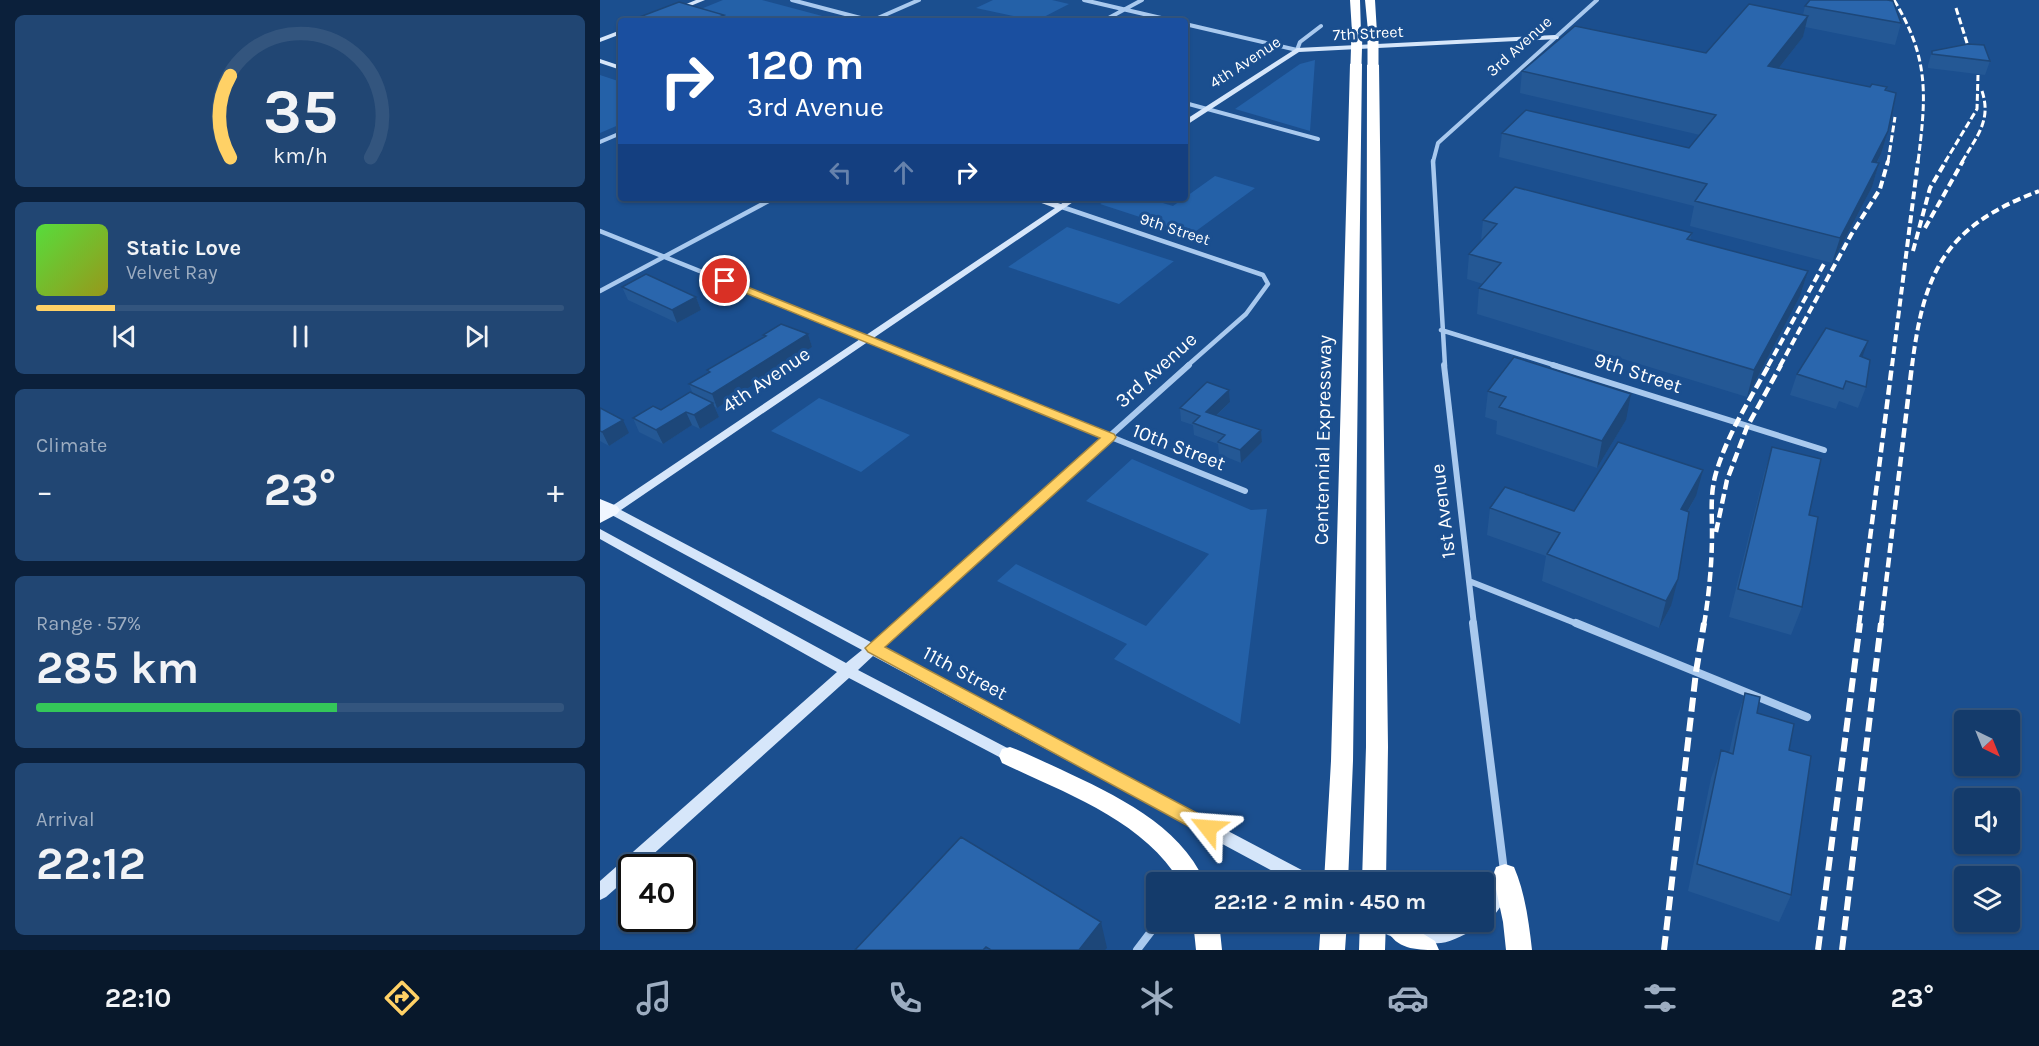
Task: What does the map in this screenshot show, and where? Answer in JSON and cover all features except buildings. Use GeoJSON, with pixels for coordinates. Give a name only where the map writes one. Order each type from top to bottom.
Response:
{"type":"FeatureCollection","features":[{"type":"Feature","properties":{"kind":"highway","name":"Centennial Expressway"},"geometry":{"type":"LineString","coordinates":[[1355,0],[1357,32],[1364,64],[1377,747],[1374,872]]}},
{"type":"Feature","properties":{"kind":"highway","name":"Centennial Expressway"},"geometry":{"type":"LineString","coordinates":[[1337,872],[1364,64],[1373,31],[1370,0]]}},
{"type":"Feature","properties":{"kind":"highway"},"geometry":{"type":"LineString","coordinates":[[1010,756],[1086,794],[1150,831],[1176,854],[1187,872]]}},
{"type":"Feature","properties":{"kind":"highway"},"geometry":{"type":"LineString","coordinates":[[1505,874],[1516,922],[1519,950]]}},
{"type":"Feature","properties":{"kind":"highway"},"geometry":{"type":"LineString","coordinates":[[1207,932],[1209,950]]}},
{"type":"Feature","properties":{"kind":"highway"},"geometry":{"type":"LineString","coordinates":[[1332,950],[1333,932]]}},
{"type":"Feature","properties":{"kind":"highway"},"geometry":{"type":"LineString","coordinates":[[1372,950],[1373,932]]}},
{"type":"Feature","properties":{"kind":"highway"},"geometry":{"type":"LineString","coordinates":[[1399,932],[1426,950]]}},
{"type":"Feature","properties":{"kind":"street"},"geometry":{"type":"LineString","coordinates":[[656,18],[702,0]]}},
{"type":"Feature","properties":{"kind":"street"},"geometry":{"type":"LineString","coordinates":[[792,0],[860,18]]}},
{"type":"Feature","properties":{"kind":"street"},"geometry":{"type":"LineString","coordinates":[[878,18],[918,0]]}},
{"type":"Feature","properties":{"kind":"street"},"geometry":{"type":"LineString","coordinates":[[1084,0],[1161,18]]}},
{"type":"Feature","properties":{"kind":"street"},"geometry":{"type":"LineString","coordinates":[[1109,18],[1142,0]]}},
{"type":"Feature","properties":{"kind":"street","name":"3rd Avenue"},"geometry":{"type":"LineString","coordinates":[[1438,143],[1598,0]]}},
{"type":"Feature","properties":{"kind":"street","name":"7th Street"},"geometry":{"type":"LineString","coordinates":[[1188,25],[1297,50],[1555,37]]}},
{"type":"Feature","properties":{"kind":"street","name":"4th Avenue"},"geometry":{"type":"LineString","coordinates":[[1188,122],[1297,50],[1300,42],[1321,26]]}},
{"type":"Feature","properties":{"kind":"street"},"geometry":{"type":"LineString","coordinates":[[600,40],[618,33]]}},
{"type":"Feature","properties":{"kind":"street"},"geometry":{"type":"LineString","coordinates":[[600,61],[618,67]]}},
{"type":"Feature","properties":{"kind":"street"},"geometry":{"type":"LineString","coordinates":[[1188,105],[1318,139]]}},
{"type":"Feature","properties":{"kind":"street"},"geometry":{"type":"LineString","coordinates":[[600,142],[618,134]]}},
{"type":"Feature","properties":{"kind":"street","name":"1st Avenue"},"geometry":{"type":"LineString","coordinates":[[1438,143],[1433,158],[1433,170],[1441,330],[1505,874]]}},
{"type":"Feature","properties":{"kind":"street"},"geometry":{"type":"LineString","coordinates":[[600,291],[768,201]]}},
{"type":"Feature","properties":{"kind":"street","name":"9th Street"},"geometry":{"type":"LineString","coordinates":[[1042,201],[1255,271],[1263,275],[1268,284]]}},
{"type":"Feature","properties":{"kind":"street","name":"4th Avenue"},"geometry":{"type":"LineString","coordinates":[[604,511],[1071,201]]}},
{"type":"Feature","properties":{"kind":"street","name":"10th Street"},"geometry":{"type":"LineString","coordinates":[[600,231],[1245,491]]}},
{"type":"Feature","properties":{"kind":"street","name":"3rd Avenue"},"geometry":{"type":"LineString","coordinates":[[600,892],[1246,315],[1268,284]]}},
{"type":"Feature","properties":{"kind":"street","name":"9th Street"},"geometry":{"type":"LineString","coordinates":[[1441,330],[1824,450]]}},
{"type":"Feature","properties":{"kind":"street","name":"11th Street"},"geometry":{"type":"LineString","coordinates":[[604,511],[873,648],[1290,872]]}},
{"type":"Feature","properties":{"kind":"street"},"geometry":{"type":"LineString","coordinates":[[600,533],[848,671],[1010,756]]}},
{"type":"Feature","properties":{"kind":"street"},"geometry":{"type":"LineString","coordinates":[[1469,581],[1807,717]]}},
{"type":"Feature","properties":{"kind":"street"},"geometry":{"type":"LineString","coordinates":[[1494,901],[1505,874]]}},
{"type":"Feature","properties":{"kind":"street"},"geometry":{"type":"LineString","coordinates":[[1137,950],[1151,932]]}},
{"type":"Feature","properties":{"kind":"street"},"geometry":{"type":"LineString","coordinates":[[1423,932],[1442,935],[1449,932]]}},
{"type":"Feature","properties":{"kind":"shaded area"},"geometry":{"type":"Polygon","coordinates":[[[723,0],[762,0],[830,18],[678,18],[723,0]]]}},
{"type":"Feature","properties":{"kind":"shaded area"},"geometry":{"type":"Polygon","coordinates":[[[993,0],[1052,0],[1069,4],[1042,18],[1022,18],[976,8],[993,0]]]}},
{"type":"Feature","properties":{"kind":"shaded area"},"geometry":{"type":"Polygon","coordinates":[[[1315,60],[1310,131],[1235,109],[1300,64],[1315,60]]]}},
{"type":"Feature","properties":{"kind":"shaded area"},"geometry":{"type":"Polygon","coordinates":[[[600,75],[618,81],[618,125],[600,133],[600,75]]]}},
{"type":"Feature","properties":{"kind":"shaded area"},"geometry":{"type":"Polygon","coordinates":[[[1215,176],[1255,188],[1192,234],[1100,204],[1106,201],[1154,201],[1173,206],[1180,201],[1188,201],[1188,195],[1215,176]]]}},
{"type":"Feature","properties":{"kind":"shaded area"},"geometry":{"type":"Polygon","coordinates":[[[1067,227],[1174,261],[1119,304],[1008,267],[1067,227]]]}},
{"type":"Feature","properties":{"kind":"shaded area"},"geometry":{"type":"Polygon","coordinates":[[[819,398],[910,435],[861,472],[771,431],[819,398]]]}},
{"type":"Feature","properties":{"kind":"shaded area"},"geometry":{"type":"Polygon","coordinates":[[[1132,459],[1251,510],[1267,509],[1240,724],[1114,659],[1127,644],[997,581],[1016,564],[1146,626],[1209,554],[1086,501],[1132,459]]]}},
{"type":"Feature","properties":{"kind":"railway"},"geometry":{"type":"LineString","coordinates":[[1894,0],[1906,21],[1920,60],[1923,118],[1918,162]]}},
{"type":"Feature","properties":{"kind":"railway"},"geometry":{"type":"LineString","coordinates":[[1956,8],[1972,59]]}},
{"type":"Feature","properties":{"kind":"railway"},"geometry":{"type":"LineString","coordinates":[[1945,162],[1977,109],[1978,75]]}},
{"type":"Feature","properties":{"kind":"railway"},"geometry":{"type":"LineString","coordinates":[[1962,162],[1984,120],[1985,102],[1982,91]]}},
{"type":"Feature","properties":{"kind":"railway"},"geometry":{"type":"LineString","coordinates":[[1888,162],[1895,117]]}},
{"type":"Feature","properties":{"kind":"railway"},"geometry":{"type":"LineString","coordinates":[[1780,366],[1851,235],[1880,189],[1888,161]]}},
{"type":"Feature","properties":{"kind":"railway"},"geometry":{"type":"LineString","coordinates":[[1892,366],[1918,161]]}},
{"type":"Feature","properties":{"kind":"railway"},"geometry":{"type":"LineString","coordinates":[[1913,251],[1930,188],[1946,161]]}},
{"type":"Feature","properties":{"kind":"railway"},"geometry":{"type":"LineString","coordinates":[[1925,228],[1963,161]]}},
{"type":"Feature","properties":{"kind":"railway"},"geometry":{"type":"LineString","coordinates":[[1912,366],[1924,303],[1933,278],[1945,256],[1961,236],[1982,220],[2007,205],[2039,191]]}},
{"type":"Feature","properties":{"kind":"railway"},"geometry":{"type":"LineString","coordinates":[[1768,366],[1824,264]]}},
{"type":"Feature","properties":{"kind":"railway"},"geometry":{"type":"LineString","coordinates":[[1704,625],[1711,568],[1714,480],[1733,431],[1769,365]]}},
{"type":"Feature","properties":{"kind":"railway"},"geometry":{"type":"LineString","coordinates":[[1716,532],[1727,480],[1747,427],[1781,365]]}},
{"type":"Feature","properties":{"kind":"railway"},"geometry":{"type":"LineString","coordinates":[[1859,625],[1892,365]]}},
{"type":"Feature","properties":{"kind":"railway"},"geometry":{"type":"LineString","coordinates":[[1881,625],[1912,365]]}},
{"type":"Feature","properties":{"kind":"railway"},"geometry":{"type":"LineString","coordinates":[[1664,950],[1696,672],[1704,623]]}},
{"type":"Feature","properties":{"kind":"railway"},"geometry":{"type":"LineString","coordinates":[[1818,950],[1860,623]]}},
{"type":"Feature","properties":{"kind":"railway"},"geometry":{"type":"LineString","coordinates":[[1842,950],[1881,623]]}},
{"type":"Feature","properties":{"kind":"route"},"geometry":{"type":"LineString","coordinates":[[725,281],[1109,437],[873,648],[1208,828]]}}]}
